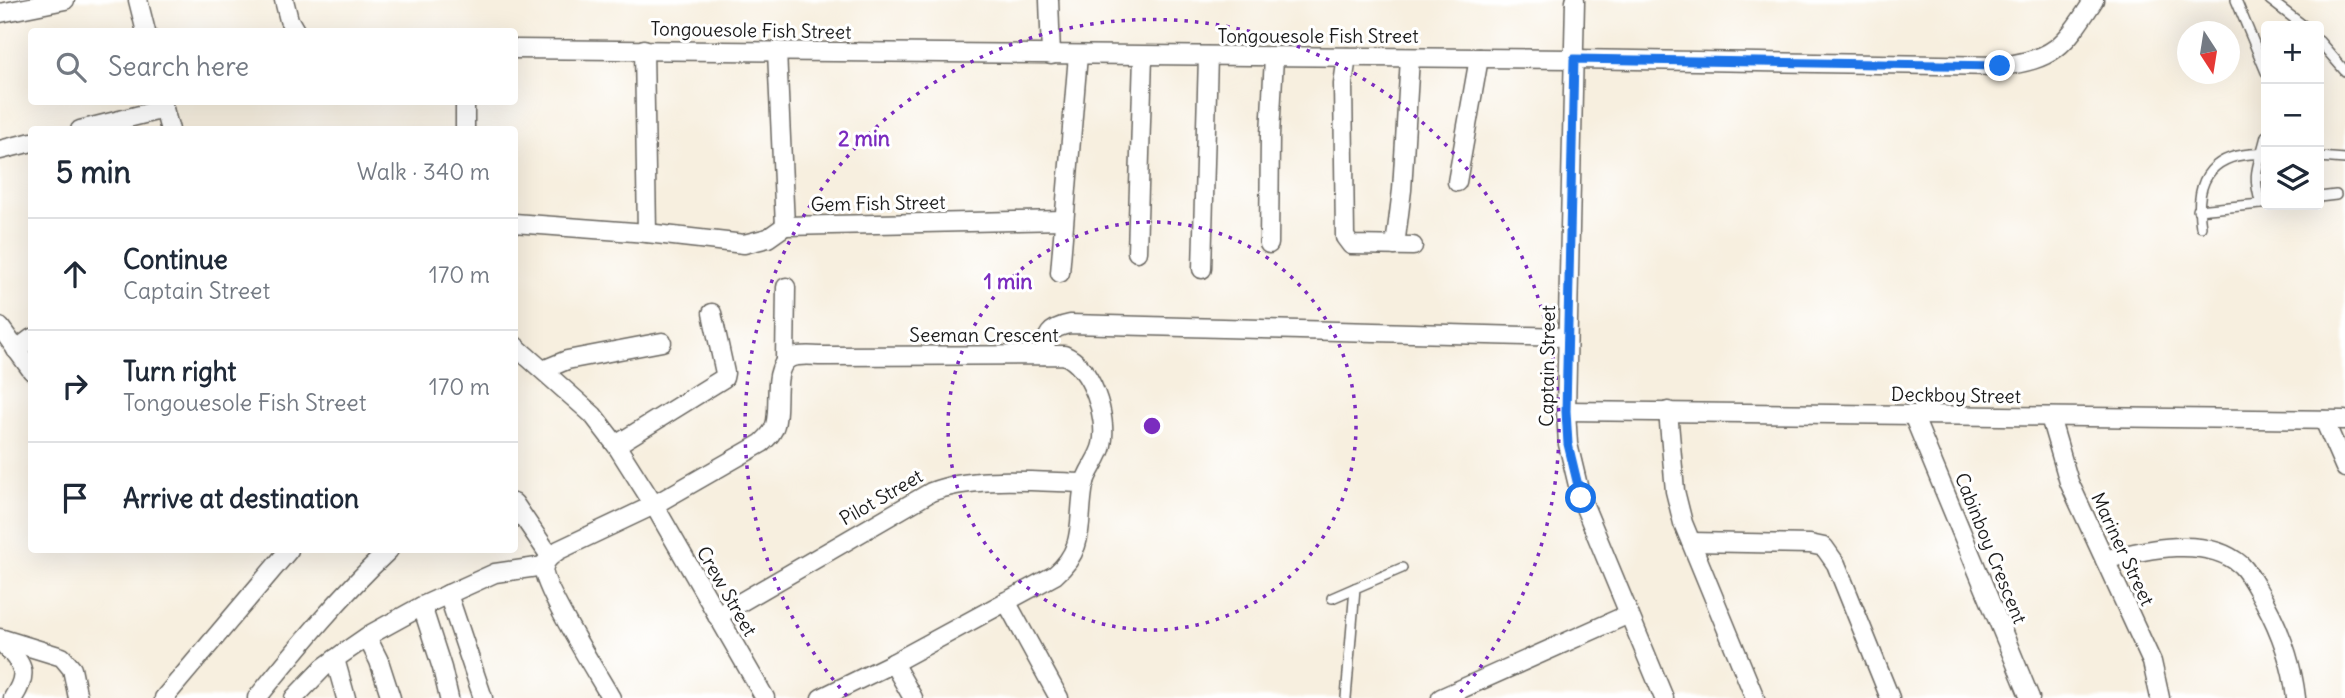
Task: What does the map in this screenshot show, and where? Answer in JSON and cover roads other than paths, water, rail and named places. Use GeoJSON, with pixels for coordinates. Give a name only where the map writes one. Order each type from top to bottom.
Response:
{"type":"FeatureCollection","features":[{"type":"Feature","properties":{"kind":"street"},"geometry":{"type":"LineString","coordinates":[[0,13],[65,0]]}},
{"type":"Feature","properties":{"kind":"street"},"geometry":{"type":"LineString","coordinates":[[138,0],[145,28]]}},
{"type":"Feature","properties":{"kind":"street"},"geometry":{"type":"LineString","coordinates":[[284,0],[294,28]]}},
{"type":"Feature","properties":{"kind":"street"},"geometry":{"type":"LineString","coordinates":[[1049,0],[1051,55]]}},
{"type":"Feature","properties":{"kind":"street","name":"Captain Street"},"geometry":{"type":"LineString","coordinates":[[1575,0],[1567,337],[1568,444],[1581,498],[1664,698]]}},
{"type":"Feature","properties":{"kind":"street","name":"Tongouesole Fish Street"},"geometry":{"type":"LineString","coordinates":[[518,49],[1574,59],[2000,66],[2024,63],[2053,51],[2069,37],[2094,0]]}},
{"type":"Feature","properties":{"kind":"street"},"geometry":{"type":"LineString","coordinates":[[644,50],[647,233]]}},
{"type":"Feature","properties":{"kind":"street","name":"Gem Fish Street"},"geometry":{"type":"LineString","coordinates":[[777,51],[785,226],[1063,220]]}},
{"type":"Feature","properties":{"kind":"street"},"geometry":{"type":"LineString","coordinates":[[1060,273],[1078,55]]}},
{"type":"Feature","properties":{"kind":"street"},"geometry":{"type":"LineString","coordinates":[[1137,252],[1143,56]]}},
{"type":"Feature","properties":{"kind":"street"},"geometry":{"type":"LineString","coordinates":[[1202,269],[1208,56]]}},
{"type":"Feature","properties":{"kind":"street"},"geometry":{"type":"LineString","coordinates":[[1269,244],[1274,57]]}},
{"type":"Feature","properties":{"kind":"street"},"geometry":{"type":"LineString","coordinates":[[1346,57],[1343,112],[1345,237],[1351,245],[1404,246],[1402,190],[1410,58]]}},
{"type":"Feature","properties":{"kind":"street"},"geometry":{"type":"LineString","coordinates":[[1457,182],[1479,58]]}},
{"type":"Feature","properties":{"kind":"street"},"geometry":{"type":"LineString","coordinates":[[93,126],[163,105],[169,126]]}},
{"type":"Feature","properties":{"kind":"street"},"geometry":{"type":"LineString","coordinates":[[465,105],[465,126]]}},
{"type":"Feature","properties":{"kind":"street"},"geometry":{"type":"LineString","coordinates":[[0,150],[28,143]]}},
{"type":"Feature","properties":{"kind":"street"},"geometry":{"type":"LineString","coordinates":[[518,223],[647,233],[744,244],[753,244],[768,238],[785,226]]}},
{"type":"Feature","properties":{"kind":"street"},"geometry":{"type":"LineString","coordinates":[[294,698],[335,659],[367,637],[422,606],[495,573],[547,561],[559,550],[654,505],[756,447],[770,435],[776,418],[786,287]]}},
{"type":"Feature","properties":{"kind":"street"},"geometry":{"type":"LineString","coordinates":[[615,445],[724,378],[712,313]]}},
{"type":"Feature","properties":{"kind":"street"},"geometry":{"type":"LineString","coordinates":[[1044,355],[1049,334],[1057,327],[1070,324],[1567,337]]}},
{"type":"Feature","properties":{"kind":"street"},"geometry":{"type":"LineString","coordinates":[[0,327],[28,366]]}},
{"type":"Feature","properties":{"kind":"street"},"geometry":{"type":"LineString","coordinates":[[16,350],[28,341]]}},
{"type":"Feature","properties":{"kind":"street"},"geometry":{"type":"LineString","coordinates":[[543,370],[567,360],[662,342]]}},
{"type":"Feature","properties":{"kind":"street","name":"Crew Street"},"geometry":{"type":"LineString","coordinates":[[518,348],[593,415],[615,445],[654,505],[765,698]]}},
{"type":"Feature","properties":{"kind":"street","name":"Seeman Crescent"},"geometry":{"type":"LineString","coordinates":[[782,366],[796,356],[1064,355],[1071,358],[1094,387],[1101,414],[1102,445],[1085,482],[1079,539],[1067,565],[1055,575],[893,663],[821,698]]}},
{"type":"Feature","properties":{"kind":"street","name":"Deckboy Street"},"geometry":{"type":"LineString","coordinates":[[1566,411],[2345,420]]}},
{"type":"Feature","properties":{"kind":"street"},"geometry":{"type":"LineString","coordinates":[[1668,411],[1675,492],[1691,541],[1755,698]]}},
{"type":"Feature","properties":{"kind":"street","name":"Cabinboy Crescent"},"geometry":{"type":"LineString","coordinates":[[1913,415],[2030,698]]}},
{"type":"Feature","properties":{"kind":"street","name":"Mariner Street"},"geometry":{"type":"LineString","coordinates":[[2050,417],[2068,482],[2152,662],[2160,698]]}},
{"type":"Feature","properties":{"kind":"street"},"geometry":{"type":"LineString","coordinates":[[2324,420],[2345,468]]}},
{"type":"Feature","properties":{"kind":"street","name":"Pilot Street"},"geometry":{"type":"LineString","coordinates":[[717,616],[945,486],[968,482],[1085,482]]}},
{"type":"Feature","properties":{"kind":"street"},"geometry":{"type":"LineString","coordinates":[[518,510],[547,561],[546,580],[556,601],[611,698]]}},
{"type":"Feature","properties":{"kind":"street"},"geometry":{"type":"LineString","coordinates":[[1691,541],[1810,544],[1824,547],[1840,571],[1890,698]]}},
{"type":"Feature","properties":{"kind":"street"},"geometry":{"type":"LineString","coordinates":[[2105,560],[2138,552],[2188,548],[2209,550],[2233,559],[2249,575],[2279,630],[2292,670],[2296,698]]}},
{"type":"Feature","properties":{"kind":"street"},"geometry":{"type":"LineString","coordinates":[[164,698],[286,553]]}},
{"type":"Feature","properties":{"kind":"street"},"geometry":{"type":"LineString","coordinates":[[257,698],[314,627],[385,553]]}},
{"type":"Feature","properties":{"kind":"street"},"geometry":{"type":"LineString","coordinates":[[448,594],[483,698]]}},
{"type":"Feature","properties":{"kind":"street"},"geometry":{"type":"LineString","coordinates":[[1006,601],[1059,698]]}},
{"type":"Feature","properties":{"kind":"street"},"geometry":{"type":"LineString","coordinates":[[422,606],[449,698]]}},
{"type":"Feature","properties":{"kind":"street"},"geometry":{"type":"LineString","coordinates":[[1441,698],[1629,614]]}},
{"type":"Feature","properties":{"kind":"street"},"geometry":{"type":"LineString","coordinates":[[367,637],[379,661],[391,698]]}},
{"type":"Feature","properties":{"kind":"street"},"geometry":{"type":"LineString","coordinates":[[0,639],[23,666],[21,686],[13,698]]}},
{"type":"Feature","properties":{"kind":"street"},"geometry":{"type":"LineString","coordinates":[[0,639],[62,657],[72,669],[78,698]]}},
{"type":"Feature","properties":{"kind":"street"},"geometry":{"type":"LineString","coordinates":[[335,659],[346,698]]}},
{"type":"Feature","properties":{"kind":"street"},"geometry":{"type":"LineString","coordinates":[[893,663],[913,698]]}},
{"type":"Feature","properties":{"kind":"lane"},"geometry":{"type":"LineString","coordinates":[[2236,0],[2261,60]]}},
{"type":"Feature","properties":{"kind":"lane"},"geometry":{"type":"LineString","coordinates":[[2270,0],[2297,21]]}},
{"type":"Feature","properties":{"kind":"lane"},"geometry":{"type":"LineString","coordinates":[[2324,47],[2345,71]]}},
{"type":"Feature","properties":{"kind":"lane"},"geometry":{"type":"LineString","coordinates":[[2201,227],[2198,210],[2200,187],[2208,173],[2226,159],[2251,153],[2261,154]]}},
{"type":"Feature","properties":{"kind":"lane"},"geometry":{"type":"LineString","coordinates":[[2324,158],[2345,159]]}},
{"type":"Feature","properties":{"kind":"lane"},"geometry":{"type":"LineString","coordinates":[[2261,159],[2255,170],[2255,182],[2261,198]]}},
{"type":"Feature","properties":{"kind":"lane"},"geometry":{"type":"LineString","coordinates":[[2324,196],[2336,195]]}},
{"type":"Feature","properties":{"kind":"lane"},"geometry":{"type":"LineString","coordinates":[[2198,210],[2261,203]]}},
{"type":"Feature","properties":{"kind":"lane"},"geometry":{"type":"LineString","coordinates":[[1332,598],[1402,568]]}},
{"type":"Feature","properties":{"kind":"lane"},"geometry":{"type":"LineString","coordinates":[[1346,698],[1355,588]]}}]}
